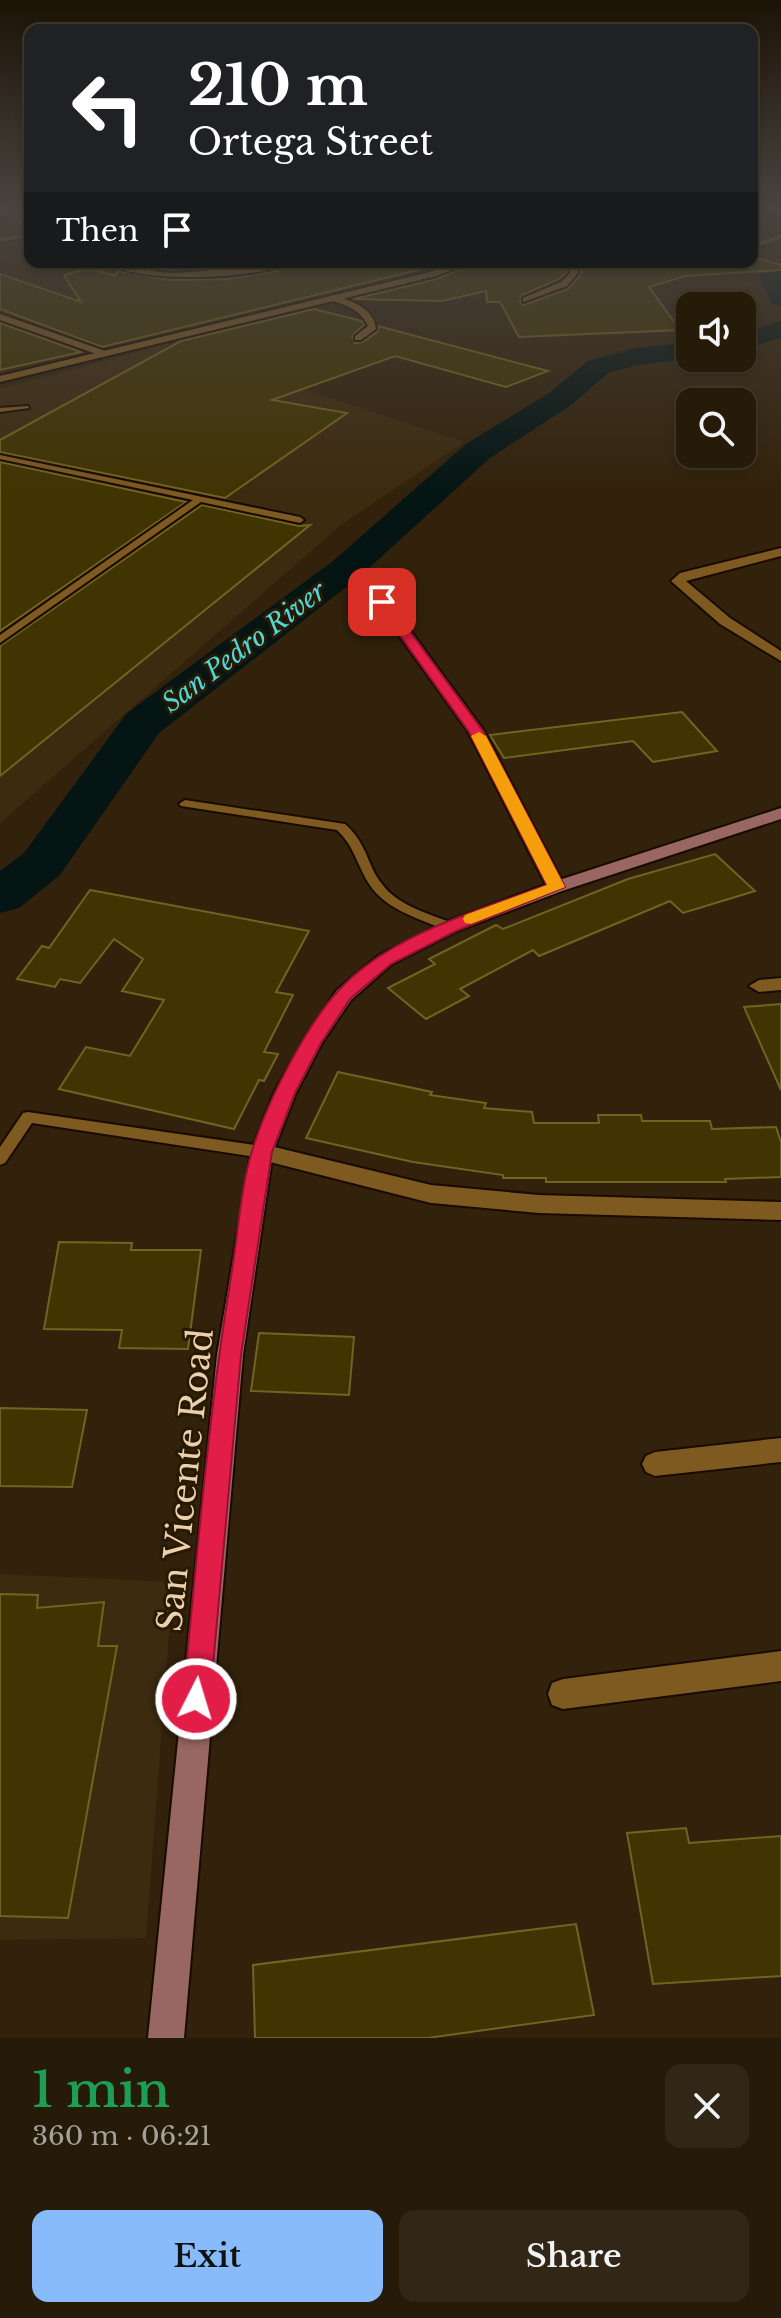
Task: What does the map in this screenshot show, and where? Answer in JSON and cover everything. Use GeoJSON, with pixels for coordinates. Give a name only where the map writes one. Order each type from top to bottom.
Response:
{"type":"FeatureCollection","features":[{"type":"Feature","properties":{"kind":"main road","name":"San Vicente Road"},"geometry":{"type":"LineString","coordinates":[[166,2038],[230,1355],[262,1152],[285,1093],[313,1041],[344,995],[385,960],[450,927],[556,887],[781,813]]}},
{"type":"Feature","properties":{"kind":"street"},"geometry":{"type":"LineString","coordinates":[[0,379],[312,303]]}},
{"type":"Feature","properties":{"kind":"street"},"geometry":{"type":"LineString","coordinates":[[346,303],[370,317],[373,327],[358,338]]}},
{"type":"Feature","properties":{"kind":"street"},"geometry":{"type":"LineString","coordinates":[[0,317],[105,354]]}},
{"type":"Feature","properties":{"kind":"street"},"geometry":{"type":"LineString","coordinates":[[0,330],[21,325]]}},
{"type":"Feature","properties":{"kind":"street"},"geometry":{"type":"LineString","coordinates":[[781,552],[685,576],[678,581],[725,621],[781,657]]}},
{"type":"Feature","properties":{"kind":"street"},"geometry":{"type":"LineString","coordinates":[[382,602],[476,731],[556,887]]}},
{"type":"Feature","properties":{"kind":"street"},"geometry":{"type":"LineString","coordinates":[[759,986],[781,984]]}},
{"type":"Feature","properties":{"kind":"street"},"geometry":{"type":"LineString","coordinates":[[262,1152],[431,1194],[539,1204],[781,1211]]}},
{"type":"Feature","properties":{"kind":"street"},"geometry":{"type":"LineString","coordinates":[[655,1464],[781,1450]]}},
{"type":"Feature","properties":{"kind":"street"},"geometry":{"type":"LineString","coordinates":[[563,1694],[781,1666]]}},
{"type":"Feature","properties":{"kind":"lane"},"geometry":{"type":"LineString","coordinates":[[0,410],[25,408]]}},
{"type":"Feature","properties":{"kind":"lane"},"geometry":{"type":"LineString","coordinates":[[0,457],[300,520]]}},
{"type":"Feature","properties":{"kind":"lane"},"geometry":{"type":"LineString","coordinates":[[0,640],[200,499]]}},
{"type":"Feature","properties":{"kind":"lane"},"geometry":{"type":"LineString","coordinates":[[185,804],[341,827],[357,840],[378,888],[406,907],[450,927]]}},
{"type":"Feature","properties":{"kind":"lane"},"geometry":{"type":"LineString","coordinates":[[0,1159],[28,1117],[262,1152]]}},
{"type":"Feature","properties":{"kind":"shaded area"},"geometry":{"type":"Polygon","coordinates":[[[167,344],[464,442],[341,525],[0,823],[0,389],[167,344]]]}},
{"type":"Feature","properties":{"kind":"shaded area"},"geometry":{"type":"Polygon","coordinates":[[[0,1574],[173,1582],[146,1938],[0,1940],[0,1574]]]}},
{"type":"Feature","properties":{"kind":"building"},"geometry":{"type":"Polygon","coordinates":[[[0,303],[282,303],[102,347],[0,309],[0,303]]]}},
{"type":"Feature","properties":{"kind":"building"},"geometry":{"type":"Polygon","coordinates":[[[501,303],[661,303],[676,324],[676,330],[519,337],[501,303]]]}},
{"type":"Feature","properties":{"kind":"building"},"geometry":{"type":"Polygon","coordinates":[[[314,309],[362,321],[364,325],[352,336],[355,343],[363,342],[378,331],[378,326],[548,371],[506,387],[395,356],[272,400],[347,413],[225,498],[0,452],[0,440],[181,341],[314,309]]]}},
{"type":"Feature","properties":{"kind":"building"},"geometry":{"type":"Polygon","coordinates":[[[0,323],[81,352],[0,370],[0,323]]]}},
{"type":"Feature","properties":{"kind":"building"},"geometry":{"type":"Polygon","coordinates":[[[0,462],[186,502],[0,631],[0,462]]]}},
{"type":"Feature","properties":{"kind":"building"},"geometry":{"type":"Polygon","coordinates":[[[202,505],[299,526],[310,525],[0,776],[0,646],[202,505]]]}},
{"type":"Feature","properties":{"kind":"building"},"geometry":{"type":"Polygon","coordinates":[[[682,712],[717,751],[653,762],[633,741],[504,758],[490,735],[682,712]]]}},
{"type":"Feature","properties":{"kind":"building"},"geometry":{"type":"Polygon","coordinates":[[[715,854],[755,891],[683,913],[670,901],[539,956],[533,950],[460,989],[469,996],[426,1019],[388,988],[435,964],[429,959],[496,925],[503,929],[628,879],[715,854]]]}},
{"type":"Feature","properties":{"kind":"building"},"geometry":{"type":"Polygon","coordinates":[[[90,890],[309,931],[276,992],[293,995],[264,1052],[278,1054],[264,1081],[259,1080],[234,1129],[59,1089],[86,1047],[130,1056],[164,1000],[122,991],[143,959],[114,939],[80,983],[60,979],[55,987],[17,979],[42,946],[49,948],[90,890]]]}},
{"type":"Feature","properties":{"kind":"building"},"geometry":{"type":"Polygon","coordinates":[[[781,1004],[781,1090],[744,1007],[781,1004]]]}},
{"type":"Feature","properties":{"kind":"building"},"geometry":{"type":"Polygon","coordinates":[[[338,1072],[432,1092],[430,1095],[486,1103],[484,1108],[532,1112],[534,1123],[599,1123],[598,1115],[641,1115],[642,1121],[710,1121],[712,1129],[776,1127],[781,1142],[781,1177],[725,1179],[726,1182],[546,1182],[546,1178],[503,1178],[503,1175],[413,1162],[306,1138],[338,1072]]]}},
{"type":"Feature","properties":{"kind":"building"},"geometry":{"type":"Polygon","coordinates":[[[59,1242],[132,1243],[131,1250],[201,1250],[188,1349],[119,1348],[122,1330],[44,1329],[59,1242]]]}},
{"type":"Feature","properties":{"kind":"building"},"geometry":{"type":"Polygon","coordinates":[[[259,1333],[354,1337],[349,1395],[251,1391],[259,1333]]]}},
{"type":"Feature","properties":{"kind":"building"},"geometry":{"type":"Polygon","coordinates":[[[0,1408],[87,1410],[72,1487],[0,1486],[0,1408]]]}},
{"type":"Feature","properties":{"kind":"building"},"geometry":{"type":"Polygon","coordinates":[[[0,1594],[38,1595],[37,1608],[104,1602],[98,1646],[117,1646],[68,1918],[0,1916],[0,1594]]]}},
{"type":"Feature","properties":{"kind":"building"},"geometry":{"type":"Polygon","coordinates":[[[686,1828],[689,1843],[781,1836],[781,1976],[653,1984],[627,1833],[686,1828]]]}},
{"type":"Feature","properties":{"kind":"building"},"geometry":{"type":"Polygon","coordinates":[[[576,1924],[594,2015],[427,2038],[255,2038],[253,1965],[576,1924]]]}},
{"type":"Feature","properties":{"kind":"waterway","name":"San Pedro River"},"geometry":{"type":"LineString","coordinates":[[756,337],[781,329]]}},
{"type":"Feature","properties":{"kind":"waterway","name":"San Pedro River"},"geometry":{"type":"LineString","coordinates":[[0,897],[42,864],[143,723],[346,569],[478,451],[560,399],[598,367],[635,357],[676,353]]}},
{"type":"Feature","properties":{"kind":"slow traffic"},"geometry":{"type":"LineString","coordinates":[[471,919],[556,887],[479,736]]}},
{"type":"Feature","properties":{"kind":"route"},"geometry":{"type":"LineString","coordinates":[[196,1699],[230,1355],[262,1152],[285,1093],[313,1041],[344,995],[385,960],[450,927],[556,887],[476,731],[382,602]]}}]}
